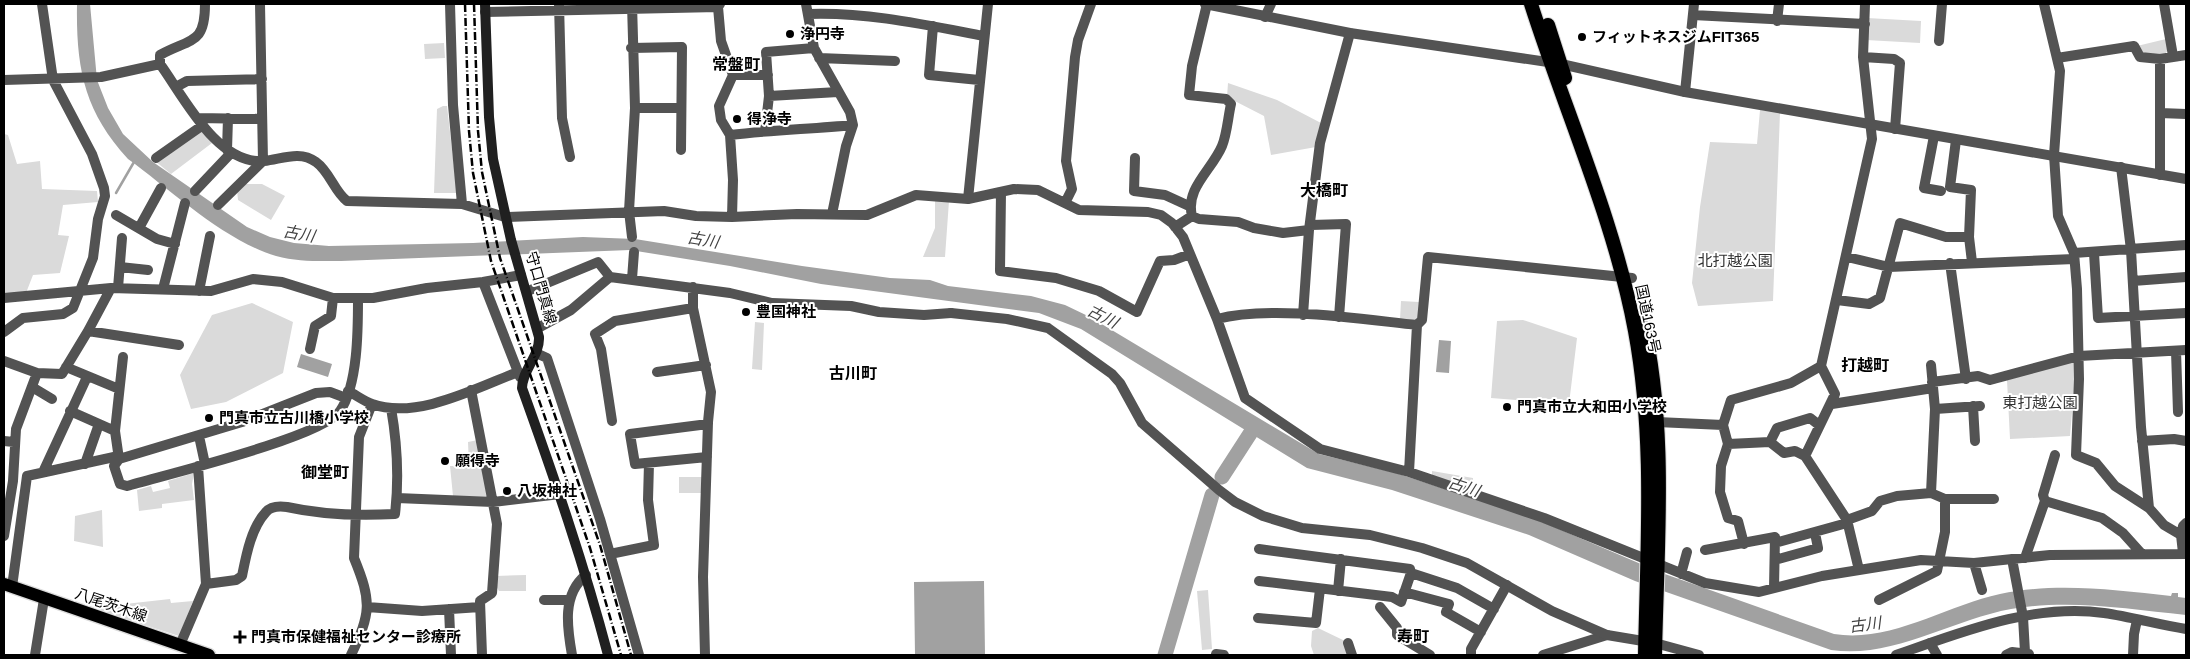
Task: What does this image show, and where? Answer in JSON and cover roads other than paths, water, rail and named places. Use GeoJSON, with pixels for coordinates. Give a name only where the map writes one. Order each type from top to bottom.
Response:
{"type":"FeatureCollection","features":[{"type":"Feature","properties":{"kind":"highway","name":"国道163号"},"geometry":{"type":"LineString","coordinates":[[1531,4],[1555,64],[1628,278],[1652,372],[1657,422],[1659,473],[1650,643]]}},
{"type":"Feature","properties":{"kind":"highway","name":"国道163号"},"geometry":{"type":"LineString","coordinates":[[1541,4],[1555,64]]}},
{"type":"Feature","properties":{"kind":"highway","name":"国道163号"},"geometry":{"type":"LineString","coordinates":[[1628,278],[1648,430],[1653,565]]}},
{"type":"Feature","properties":{"kind":"main road","name":"守口門真線"},"geometry":{"type":"LineString","coordinates":[[485,8],[489,117],[493,159],[511,240],[538,328],[539,343],[536,353],[520,376]]}},
{"type":"Feature","properties":{"kind":"main road"},"geometry":{"type":"LineString","coordinates":[[520,376],[522,388],[560,494],[586,575],[608,655]]}},
{"type":"Feature","properties":{"kind":"main road","name":"八尾茨木線"},"geometry":{"type":"LineString","coordinates":[[8,585],[182,649],[209,655]]}},
{"type":"Feature","properties":{"kind":"street"},"geometry":{"type":"LineString","coordinates":[[4,332],[23,318],[62,314],[73,308],[93,258],[98,218],[105,196],[104,188],[81,130],[53,80],[42,4]]}},
{"type":"Feature","properties":{"kind":"street"},"geometry":{"type":"LineString","coordinates":[[205,4],[205,21],[201,34],[160,55],[160,64],[201,122],[229,152],[240,158],[263,161],[299,155],[316,162],[347,201],[462,204],[506,217],[629,211],[664,211],[696,216],[732,217],[832,214],[867,215],[916,195],[968,199],[1014,189],[1038,190],[1079,210],[1148,212],[1161,215],[1175,226],[1183,237],[1217,319],[1245,398],[1320,449],[1409,472],[1544,518],[1653,565],[1705,583],[1759,592],[1822,576],[1921,560],[1974,563],[2025,558],[2185,553],[2181,535],[2182,526],[2186,524]]}},
{"type":"Feature","properties":{"kind":"street"},"geometry":{"type":"LineString","coordinates":[[218,205],[263,161],[260,4]]}},
{"type":"Feature","properties":{"kind":"street"},"geometry":{"type":"LineString","coordinates":[[450,4],[454,124],[462,204]]}},
{"type":"Feature","properties":{"kind":"street"},"geometry":{"type":"LineString","coordinates":[[968,199],[988,4]]}},
{"type":"Feature","properties":{"kind":"street"},"geometry":{"type":"LineString","coordinates":[[1064,203],[1072,189],[1066,161],[1075,57],[1078,40],[1090,4]]}},
{"type":"Feature","properties":{"kind":"street"},"geometry":{"type":"LineString","coordinates":[[1175,226],[1191,211],[1199,180],[1222,146],[1231,104],[1226,98],[1190,95],[1192,66],[1206,4],[1265,17],[1555,64],[1685,92],[2186,179]]}},
{"type":"Feature","properties":{"kind":"street"},"geometry":{"type":"LineString","coordinates":[[1265,17],[1271,4]]}},
{"type":"Feature","properties":{"kind":"street"},"geometry":{"type":"LineString","coordinates":[[1685,92],[1694,4]]}},
{"type":"Feature","properties":{"kind":"street"},"geometry":{"type":"LineString","coordinates":[[1777,21],[1778,4]]}},
{"type":"Feature","properties":{"kind":"street"},"geometry":{"type":"LineString","coordinates":[[1805,456],[1819,425],[1832,404],[1835,394],[1821,366],[1872,139],[1863,57],[1865,4]]}},
{"type":"Feature","properties":{"kind":"street"},"geometry":{"type":"LineString","coordinates":[[1939,41],[1942,4]]}},
{"type":"Feature","properties":{"kind":"street"},"geometry":{"type":"LineString","coordinates":[[2044,4],[2060,71],[2054,155],[2058,216],[2074,256],[2079,356],[2076,455],[2096,463],[2115,486],[2149,508],[2164,525],[2181,535]]}},
{"type":"Feature","properties":{"kind":"street"},"geometry":{"type":"LineString","coordinates":[[2164,4],[2173,56]]}},
{"type":"Feature","properties":{"kind":"street"},"geometry":{"type":"LineString","coordinates":[[485,8],[719,5],[721,41],[733,75],[719,106],[721,120],[730,135],[734,180],[732,217]]}},
{"type":"Feature","properties":{"kind":"street"},"geometry":{"type":"LineString","coordinates":[[632,6],[634,108],[629,211],[632,237]]}},
{"type":"Feature","properties":{"kind":"street"},"geometry":{"type":"LineString","coordinates":[[559,7],[562,118],[570,157]]}},
{"type":"Feature","properties":{"kind":"street"},"geometry":{"type":"LineString","coordinates":[[832,214],[846,146],[854,125],[850,112],[816,53],[809,31],[807,9],[933,26],[984,36]]}},
{"type":"Feature","properties":{"kind":"street"},"geometry":{"type":"LineString","coordinates":[[1693,15],[1777,21],[1865,24]]}},
{"type":"Feature","properties":{"kind":"street"},"geometry":{"type":"LineString","coordinates":[[933,26],[929,75],[979,80]]}},
{"type":"Feature","properties":{"kind":"street"},"geometry":{"type":"LineString","coordinates":[[1303,315],[1310,228],[1320,142],[1350,32]]}},
{"type":"Feature","properties":{"kind":"street"},"geometry":{"type":"LineString","coordinates":[[2057,58],[2134,46],[2140,57],[2160,59],[2186,55]]}},
{"type":"Feature","properties":{"kind":"street"},"geometry":{"type":"LineString","coordinates":[[632,48],[682,47],[681,150]]}},
{"type":"Feature","properties":{"kind":"street"},"geometry":{"type":"LineString","coordinates":[[765,131],[769,96],[766,52],[816,53],[894,61]]}},
{"type":"Feature","properties":{"kind":"street"},"geometry":{"type":"LineString","coordinates":[[1863,57],[1894,58],[1900,63],[1895,129]]}},
{"type":"Feature","properties":{"kind":"street"},"geometry":{"type":"LineString","coordinates":[[2160,59],[2160,174]]}},
{"type":"Feature","properties":{"kind":"street"},"geometry":{"type":"LineString","coordinates":[[4,80],[53,80],[101,77],[160,64]]}},
{"type":"Feature","properties":{"kind":"street"},"geometry":{"type":"LineString","coordinates":[[733,75],[768,75]]}},
{"type":"Feature","properties":{"kind":"street"},"geometry":{"type":"LineString","coordinates":[[176,87],[187,81],[262,79]]}},
{"type":"Feature","properties":{"kind":"street"},"geometry":{"type":"LineString","coordinates":[[769,96],[838,92]]}},
{"type":"Feature","properties":{"kind":"street"},"geometry":{"type":"LineString","coordinates":[[634,108],[681,108]]}},
{"type":"Feature","properties":{"kind":"street"},"geometry":{"type":"LineString","coordinates":[[2160,113],[2186,114]]}},
{"type":"Feature","properties":{"kind":"street"},"geometry":{"type":"LineString","coordinates":[[156,158],[201,122],[228,118],[262,119]]}},
{"type":"Feature","properties":{"kind":"street"},"geometry":{"type":"LineString","coordinates":[[195,191],[229,152],[228,118]]}},
{"type":"Feature","properties":{"kind":"street"},"geometry":{"type":"LineString","coordinates":[[730,135],[854,125]]}},
{"type":"Feature","properties":{"kind":"street"},"geometry":{"type":"LineString","coordinates":[[1934,136],[1924,188],[1941,191]]}},
{"type":"Feature","properties":{"kind":"street"},"geometry":{"type":"LineString","coordinates":[[1956,140],[1950,187],[1971,190],[1969,237],[1972,262]]}},
{"type":"Feature","properties":{"kind":"street"},"geometry":{"type":"LineString","coordinates":[[1135,158],[1134,191],[1165,195],[1191,211],[1199,219],[1238,222],[1254,228],[1283,232],[1346,224],[1339,317]]}},
{"type":"Feature","properties":{"kind":"street"},"geometry":{"type":"LineString","coordinates":[[2121,167],[2136,317],[2142,441],[2149,508]]}},
{"type":"Feature","properties":{"kind":"street"},"geometry":{"type":"LineString","coordinates":[[139,228],[161,188]]}},
{"type":"Feature","properties":{"kind":"street"},"geometry":{"type":"LineString","coordinates":[[1001,192],[1000,271],[1056,278],[1099,291],[1137,312],[1160,261],[1174,260],[1190,254]]}},
{"type":"Feature","properties":{"kind":"street"},"geometry":{"type":"LineString","coordinates":[[162,289],[186,203]]}},
{"type":"Feature","properties":{"kind":"street"},"geometry":{"type":"LineString","coordinates":[[116,215],[157,239],[175,244]]}},
{"type":"Feature","properties":{"kind":"street"},"geometry":{"type":"LineString","coordinates":[[1837,300],[1869,304],[1880,298],[1900,223],[1946,237],[1969,237]]}},
{"type":"Feature","properties":{"kind":"street"},"geometry":{"type":"LineString","coordinates":[[199,290],[210,236]]}},
{"type":"Feature","properties":{"kind":"street"},"geometry":{"type":"LineString","coordinates":[[5,365],[37,373],[62,374],[115,288],[120,268],[122,238]]}},
{"type":"Feature","properties":{"kind":"street"},"geometry":{"type":"LineString","coordinates":[[1846,257],[1889,267],[1972,262],[1998,263],[2186,245]]}},
{"type":"Feature","properties":{"kind":"street"},"geometry":{"type":"LineString","coordinates":[[632,279],[634,252]]}},
{"type":"Feature","properties":{"kind":"street"},"geometry":{"type":"LineString","coordinates":[[2094,253],[2098,318],[2136,317],[2186,312]]}},
{"type":"Feature","properties":{"kind":"street"},"geometry":{"type":"LineString","coordinates":[[1409,472],[1417,325],[1422,320],[1428,257],[1628,278]]}},
{"type":"Feature","properties":{"kind":"street"},"geometry":{"type":"LineString","coordinates":[[528,291],[598,262],[610,277]]}},
{"type":"Feature","properties":{"kind":"street"},"geometry":{"type":"LineString","coordinates":[[1950,263],[1966,379]]}},
{"type":"Feature","properties":{"kind":"street"},"geometry":{"type":"LineString","coordinates":[[120,268],[148,270]]}},
{"type":"Feature","properties":{"kind":"street"},"geometry":{"type":"LineString","coordinates":[[4,298],[82,289],[115,288],[211,291],[254,279],[271,280],[333,298],[358,299],[522,275]]}},
{"type":"Feature","properties":{"kind":"street"},"geometry":{"type":"LineString","coordinates":[[538,328],[571,310],[610,277],[693,287],[782,304],[851,306],[879,312],[924,315],[951,313],[1007,319],[1048,328],[1112,374],[1120,384],[1142,423],[1219,490],[1247,508],[1300,528],[1370,535],[1422,548],[1467,563],[1552,611],[1607,635],[1698,655]]}},
{"type":"Feature","properties":{"kind":"street"},"geometry":{"type":"LineString","coordinates":[[2133,281],[2186,277]]}},
{"type":"Feature","properties":{"kind":"street"},"geometry":{"type":"LineString","coordinates":[[8,585],[27,476],[114,457],[119,459],[242,422],[316,393],[347,394],[372,404],[391,408],[422,406],[520,376],[483,282]]}},
{"type":"Feature","properties":{"kind":"street"},"geometry":{"type":"LineString","coordinates":[[693,287],[693,308],[711,392],[708,424],[703,577],[706,655]]}},
{"type":"Feature","properties":{"kind":"street"},"geometry":{"type":"LineString","coordinates":[[310,349],[316,326],[331,316],[333,298]]}},
{"type":"Feature","properties":{"kind":"street"},"geometry":{"type":"LineString","coordinates":[[123,357],[115,431],[119,459],[114,466],[120,484],[127,486],[279,442],[331,421],[341,410],[347,394],[358,344],[358,299]]}},
{"type":"Feature","properties":{"kind":"street"},"geometry":{"type":"LineString","coordinates":[[612,421],[601,349],[595,334],[615,321],[693,308]]}},
{"type":"Feature","properties":{"kind":"street"},"geometry":{"type":"LineString","coordinates":[[1217,319],[1241,313],[1339,317],[1417,325]]}},
{"type":"Feature","properties":{"kind":"street"},"geometry":{"type":"LineString","coordinates":[[88,331],[179,345]]}},
{"type":"Feature","properties":{"kind":"street"},"geometry":{"type":"LineString","coordinates":[[1832,404],[1978,376],[1990,380],[2079,356],[2181,351],[2182,392],[2178,412]]}},
{"type":"Feature","properties":{"kind":"street"},"geometry":{"type":"LineString","coordinates":[[536,353],[547,358],[610,554],[640,655]]}},
{"type":"Feature","properties":{"kind":"street"},"geometry":{"type":"LineString","coordinates":[[657,372],[706,365]]}},
{"type":"Feature","properties":{"kind":"street"},"geometry":{"type":"LineString","coordinates":[[1931,365],[1935,409],[1931,492]]}},
{"type":"Feature","properties":{"kind":"street"},"geometry":{"type":"LineString","coordinates":[[1744,544],[1738,522],[1728,518],[1720,492],[1722,466],[1728,444],[1723,425],[1731,400],[1791,383],[1821,366]]}},
{"type":"Feature","properties":{"kind":"street"},"geometry":{"type":"LineString","coordinates":[[66,367],[119,388]]}},
{"type":"Feature","properties":{"kind":"street"},"geometry":{"type":"LineString","coordinates":[[4,536],[13,481],[9,441],[16,429],[37,373]]}},
{"type":"Feature","properties":{"kind":"street"},"geometry":{"type":"LineString","coordinates":[[43,472],[87,376]]}},
{"type":"Feature","properties":{"kind":"street"},"geometry":{"type":"LineString","coordinates":[[32,387],[52,399]]}},
{"type":"Feature","properties":{"kind":"street"},"geometry":{"type":"LineString","coordinates":[[472,390],[497,524],[492,593],[480,601],[482,655]]}},
{"type":"Feature","properties":{"kind":"street"},"geometry":{"type":"LineString","coordinates":[[351,655],[365,626],[367,607],[361,576],[354,558],[359,437],[372,404]]}},
{"type":"Feature","properties":{"kind":"street"},"geometry":{"type":"LineString","coordinates":[[1935,409],[1976,406],[1975,441]]}},
{"type":"Feature","properties":{"kind":"street"},"geometry":{"type":"LineString","coordinates":[[206,584],[236,580],[242,576],[249,544],[266,511],[278,506],[316,513],[357,516],[394,514],[396,498],[394,429],[391,408]]}},
{"type":"Feature","properties":{"kind":"street"},"geometry":{"type":"LineString","coordinates":[[70,411],[115,431]]}},
{"type":"Feature","properties":{"kind":"street"},"geometry":{"type":"LineString","coordinates":[[1770,442],[1777,428],[1810,418],[1819,425]]}},
{"type":"Feature","properties":{"kind":"street"},"geometry":{"type":"LineString","coordinates":[[1657,422],[1723,425]]}},
{"type":"Feature","properties":{"kind":"street"},"geometry":{"type":"LineString","coordinates":[[85,464],[99,424]]}},
{"type":"Feature","properties":{"kind":"street"},"geometry":{"type":"LineString","coordinates":[[707,457],[635,464],[630,434],[708,424]]}},
{"type":"Feature","properties":{"kind":"street"},"geometry":{"type":"LineString","coordinates":[[182,649],[206,584],[202,465],[199,436]]}},
{"type":"Feature","properties":{"kind":"street"},"geometry":{"type":"LineString","coordinates":[[2142,441],[2174,439],[2186,442]]}},
{"type":"Feature","properties":{"kind":"street"},"geometry":{"type":"LineString","coordinates":[[1728,444],[1770,442],[1784,453],[1795,451],[1805,456],[1847,522],[1859,570]]}},
{"type":"Feature","properties":{"kind":"street"},"geometry":{"type":"LineString","coordinates":[[2025,558],[2045,501],[2043,495],[2055,455]]}},
{"type":"Feature","properties":{"kind":"street"},"geometry":{"type":"LineString","coordinates":[[610,554],[654,545],[648,500],[649,463]]}},
{"type":"Feature","properties":{"kind":"street"},"geometry":{"type":"LineString","coordinates":[[1775,543],[1815,533],[1847,522],[1872,511],[1880,501],[1897,496],[1931,492],[1945,499],[1994,499]]}},
{"type":"Feature","properties":{"kind":"street"},"geometry":{"type":"LineString","coordinates":[[396,498],[493,502],[560,494]]}},
{"type":"Feature","properties":{"kind":"street"},"geometry":{"type":"LineString","coordinates":[[1879,600],[1937,571],[1945,532],[1945,499]]}},
{"type":"Feature","properties":{"kind":"street"},"geometry":{"type":"LineString","coordinates":[[2045,501],[2102,518],[2123,533],[2141,553]]}},
{"type":"Feature","properties":{"kind":"street"},"geometry":{"type":"LineString","coordinates":[[1775,560],[1818,548],[1815,533]]}},
{"type":"Feature","properties":{"kind":"street"},"geometry":{"type":"LineString","coordinates":[[1705,550],[1775,537],[1774,588]]}},
{"type":"Feature","properties":{"kind":"street"},"geometry":{"type":"LineString","coordinates":[[1258,580],[1392,597],[1401,602],[1411,573],[1410,568],[1259,548]]}},
{"type":"Feature","properties":{"kind":"street"},"geometry":{"type":"LineString","coordinates":[[1681,574],[1687,552]]}},
{"type":"Feature","properties":{"kind":"street"},"geometry":{"type":"LineString","coordinates":[[1338,591],[1341,559]]}},
{"type":"Feature","properties":{"kind":"street"},"geometry":{"type":"LineString","coordinates":[[2006,655],[2012,652],[2028,654],[2012,559]]}},
{"type":"Feature","properties":{"kind":"street"},"geometry":{"type":"LineString","coordinates":[[1974,563],[1982,590]]}},
{"type":"Feature","properties":{"kind":"street"},"geometry":{"type":"LineString","coordinates":[[1411,573],[1457,588],[1494,609]]}},
{"type":"Feature","properties":{"kind":"street"},"geometry":{"type":"LineString","coordinates":[[572,655],[569,638],[568,600],[577,582],[586,575]]}},
{"type":"Feature","properties":{"kind":"street"},"geometry":{"type":"LineString","coordinates":[[1470,655],[1471,649],[1508,585]]}},
{"type":"Feature","properties":{"kind":"street"},"geometry":{"type":"LineString","coordinates":[[1258,618],[1316,624],[1320,589]]}},
{"type":"Feature","properties":{"kind":"street"},"geometry":{"type":"LineString","coordinates":[[1404,592],[1449,604],[1446,612],[1481,632]]}},
{"type":"Feature","properties":{"kind":"street"},"geometry":{"type":"LineString","coordinates":[[35,655],[44,599]]}},
{"type":"Feature","properties":{"kind":"street"},"geometry":{"type":"LineString","coordinates":[[544,600],[568,600]]}},
{"type":"Feature","properties":{"kind":"street"},"geometry":{"type":"LineString","coordinates":[[367,607],[422,611],[480,607]]}},
{"type":"Feature","properties":{"kind":"street"},"geometry":{"type":"LineString","coordinates":[[1380,607],[1397,628],[1397,635],[1430,655]]}},
{"type":"Feature","properties":{"kind":"street"},"geometry":{"type":"LineString","coordinates":[[449,609],[451,655]]}},
{"type":"Feature","properties":{"kind":"street"},"geometry":{"type":"LineString","coordinates":[[1896,655],[1984,625],[2023,617],[2072,612],[2095,612],[2186,629]]}},
{"type":"Feature","properties":{"kind":"street"},"geometry":{"type":"LineString","coordinates":[[2133,655],[2137,620]]}},
{"type":"Feature","properties":{"kind":"street"},"geometry":{"type":"LineString","coordinates":[[1543,655],[1607,635]]}},
{"type":"Feature","properties":{"kind":"street"},"geometry":{"type":"LineString","coordinates":[[1348,643],[1352,655]]}},
{"type":"Feature","properties":{"kind":"street"},"geometry":{"type":"LineString","coordinates":[[1930,643],[1937,655]]}},
{"type":"Feature","properties":{"kind":"waterway"},"geometry":{"type":"LineString","coordinates":[[116,193],[134,162]]}},
{"type":"Feature","properties":{"kind":"waterway"},"geometry":{"type":"LineString","coordinates":[[1222,477],[1255,426]]}},
{"type":"Feature","properties":{"kind":"waterway"},"geometry":{"type":"LineString","coordinates":[[1165,655],[1212,495]]}},
{"type":"Feature","properties":{"kind":"railway"},"geometry":{"type":"LineString","coordinates":[[465,4],[469,131],[473,173],[491,261],[590,548],[621,655]]}},
{"type":"Feature","properties":{"kind":"railway"},"geometry":{"type":"LineString","coordinates":[[474,4],[478,131],[482,172],[500,258],[600,545],[631,655]]}},
{"type":"Feature","properties":{"kind":"place","name":"浄円寺"},"geometry":{"type":"Point","coordinates":[790,34]}},
{"type":"Feature","properties":{"kind":"place","name":"フィットネスジムFIT365"},"geometry":{"type":"Point","coordinates":[1582,37]}},
{"type":"Feature","properties":{"kind":"place","name":"得浄寺"},"geometry":{"type":"Point","coordinates":[737,119]}},
{"type":"Feature","properties":{"kind":"place","name":"豊国神社"},"geometry":{"type":"Point","coordinates":[746,312]}},
{"type":"Feature","properties":{"kind":"place","name":"門真市立大和田小学校"},"geometry":{"type":"Point","coordinates":[1507,407]}},
{"type":"Feature","properties":{"kind":"place","name":"門真市立古川橋小学校"},"geometry":{"type":"Point","coordinates":[209,418]}},
{"type":"Feature","properties":{"kind":"place","name":"願得寺"},"geometry":{"type":"Point","coordinates":[445,461]}},
{"type":"Feature","properties":{"kind":"place","name":"八坂神社"},"geometry":{"type":"Point","coordinates":[507,491]}},
{"type":"Feature","properties":{"kind":"place","name":"門真市保健福祉センター診療所"},"geometry":{"type":"Point","coordinates":[240,637]}},
{"type":"Feature","properties":{"kind":"district","name":"常盤町"},"geometry":{"type":"Point","coordinates":[736,64]}},
{"type":"Feature","properties":{"kind":"district","name":"大橋町"},"geometry":{"type":"Point","coordinates":[1324,190]}},
{"type":"Feature","properties":{"kind":"district","name":"打越町"},"geometry":{"type":"Point","coordinates":[1865,365]}},
{"type":"Feature","properties":{"kind":"district","name":"古川町"},"geometry":{"type":"Point","coordinates":[853,373]}},
{"type":"Feature","properties":{"kind":"district","name":"御堂町"},"geometry":{"type":"Point","coordinates":[325,472]}},
{"type":"Feature","properties":{"kind":"district","name":"寿町"},"geometry":{"type":"Point","coordinates":[1413,636]}},
{"type":"Feature","properties":{"kind":"water label","name":"古川"},"geometry":{"type":"Point","coordinates":[299,233]}},
{"type":"Feature","properties":{"kind":"water label","name":"古川"},"geometry":{"type":"Point","coordinates":[703,239]}},
{"type":"Feature","properties":{"kind":"water label","name":"古川"},"geometry":{"type":"Point","coordinates":[1103,316]}},
{"type":"Feature","properties":{"kind":"water label","name":"古川"},"geometry":{"type":"Point","coordinates":[1464,486]}},
{"type":"Feature","properties":{"kind":"water label","name":"古川"},"geometry":{"type":"Point","coordinates":[1865,624]}},
{"type":"Feature","properties":{"kind":"park label","name":"北打越公園"},"geometry":{"type":"Point","coordinates":[1735,261]}},
{"type":"Feature","properties":{"kind":"park label","name":"東打越公園"},"geometry":{"type":"Point","coordinates":[2040,403]}}]}
